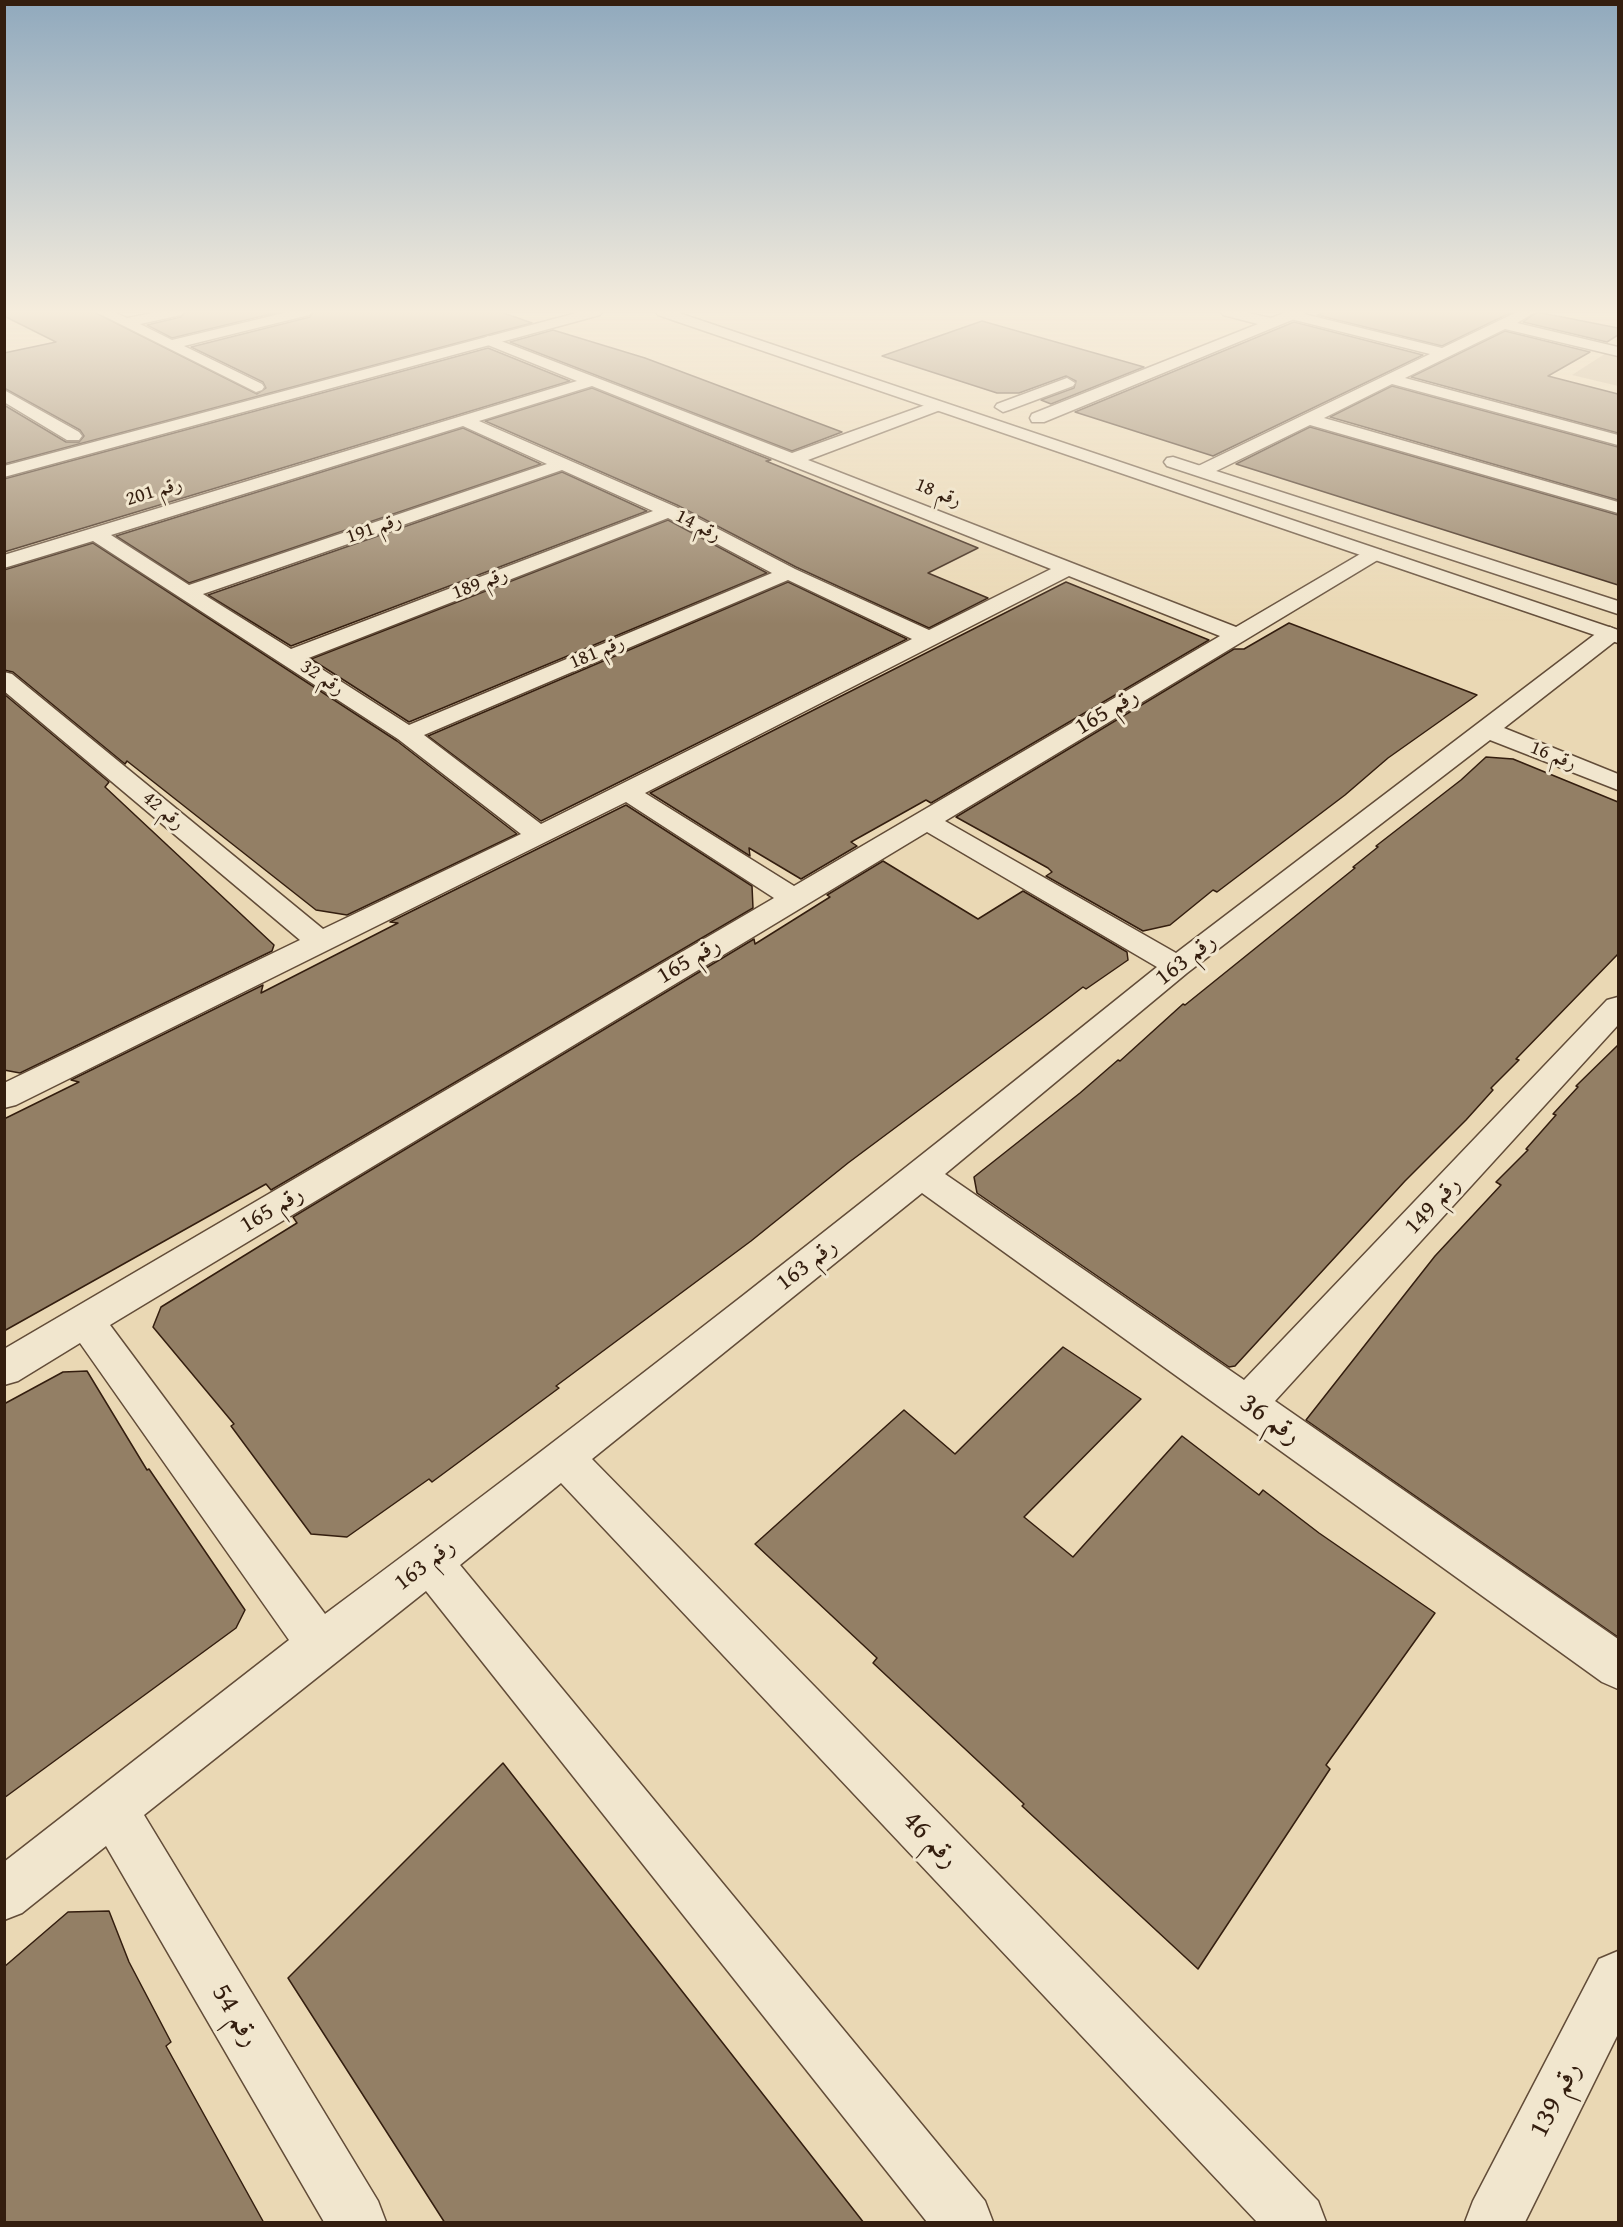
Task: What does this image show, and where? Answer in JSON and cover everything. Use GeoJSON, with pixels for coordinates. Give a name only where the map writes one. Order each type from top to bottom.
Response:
{"type":"FeatureCollection","features":[{"type":"Feature","properties":{"kind":"street"},"geometry":{"type":"LineString","coordinates":[[44,416],[79,434],[50,442]]}},
{"type":"Feature","properties":{"kind":"street"},"geometry":{"type":"LineString","coordinates":[[4,472],[210,416]]}},
{"type":"Feature","properties":{"kind":"street","name":"رقم 201"},"geometry":{"type":"LineString","coordinates":[[4,562],[481,416]]}},
{"type":"Feature","properties":{"kind":"street","name":"رقم 18"},"geometry":{"type":"LineString","coordinates":[[683,416],[1238,635]]}},
{"type":"Feature","properties":{"kind":"street"},"geometry":{"type":"LineString","coordinates":[[793,459],[910,416]]}},
{"type":"Feature","properties":{"kind":"street"},"geometry":{"type":"LineString","coordinates":[[966,416],[1374,554],[1616,626]]}},
{"type":"Feature","properties":{"kind":"street"},"geometry":{"type":"LineString","coordinates":[[1031,416],[1060,426]]}},
{"type":"Feature","properties":{"kind":"street"},"geometry":{"type":"LineString","coordinates":[[1038,418],[1043,416]]}},
{"type":"Feature","properties":{"kind":"street"},"geometry":{"type":"LineString","coordinates":[[1202,471],[1315,416]]}},
{"type":"Feature","properties":{"kind":"street"},"geometry":{"type":"LineString","coordinates":[[1527,416],[1618,440]]}},
{"type":"Feature","properties":{"kind":"street"},"geometry":{"type":"LineString","coordinates":[[1309,419],[1618,508]]}},
{"type":"Feature","properties":{"kind":"street","name":"رقم 14"},"geometry":{"type":"LineString","coordinates":[[465,421],[669,511],[788,573],[928,638]]}},
{"type":"Feature","properties":{"kind":"street"},"geometry":{"type":"LineString","coordinates":[[1158,457],[1202,471],[1616,626]]}},
{"type":"Feature","properties":{"kind":"street","name":"رقم 191"},"geometry":{"type":"LineString","coordinates":[[185,593],[564,464]]}},
{"type":"Feature","properties":{"kind":"street","name":"رقم 189"},"geometry":{"type":"LineString","coordinates":[[291,657],[669,511]]}},
{"type":"Feature","properties":{"kind":"street","name":"رقم 32"},"geometry":{"type":"LineString","coordinates":[[94,534],[185,593],[291,657],[407,734],[539,835]]}},
{"type":"Feature","properties":{"kind":"street","name":"رقم 165"},"geometry":{"type":"LineString","coordinates":[[4,1369],[1374,554]]}},
{"type":"Feature","properties":{"kind":"street"},"geometry":{"type":"LineString","coordinates":[[4,1097],[627,792],[1068,568]]}},
{"type":"Feature","properties":{"kind":"street","name":"رقم 181"},"geometry":{"type":"LineString","coordinates":[[407,734],[788,573]]}},
{"type":"Feature","properties":{"kind":"street","name":"رقم 163"},"geometry":{"type":"LineString","coordinates":[[4,1895],[921,1175],[1177,966],[1487,730],[1616,626]]}},
{"type":"Feature","properties":{"kind":"street","name":"رقم 42"},"geometry":{"type":"LineString","coordinates":[[4,678],[322,942]]}},
{"type":"Feature","properties":{"kind":"street","name":"رقم 16"},"geometry":{"type":"LineString","coordinates":[[1487,730],[1618,783]]}},
{"type":"Feature","properties":{"kind":"street"},"geometry":{"type":"LineString","coordinates":[[627,792],[793,898]]}},
{"type":"Feature","properties":{"kind":"street"},"geometry":{"type":"LineString","coordinates":[[924,820],[1177,966]]}},
{"type":"Feature","properties":{"kind":"street","name":"رقم 149"},"geometry":{"type":"LineString","coordinates":[[1247,1404],[1618,1007]]}},
{"type":"Feature","properties":{"kind":"street","name":"رقم 36"},"geometry":{"type":"LineString","coordinates":[[921,1175],[1618,1666]]}},
{"type":"Feature","properties":{"kind":"street"},"geometry":{"type":"LineString","coordinates":[[86,1321],[320,1645]]}},
{"type":"Feature","properties":{"kind":"street","name":"رقم 46"},"geometry":{"type":"LineString","coordinates":[[563,1457],[1297,2223]]}},
{"type":"Feature","properties":{"kind":"street"},"geometry":{"type":"LineString","coordinates":[[430,1562],[964,2223]]}},
{"type":"Feature","properties":{"kind":"street","name":"رقم 54"},"geometry":{"type":"LineString","coordinates":[[113,1810],[357,2223]]}},
{"type":"Feature","properties":{"kind":"street","name":"رقم 139"},"geometry":{"type":"LineString","coordinates":[[1494,2223],[1618,1978]]}},
{"type":"Feature","properties":{"kind":"building"},"geometry":{"type":"Polygon","coordinates":[[[4,416],[22,416],[66,442],[79,442],[84,436],[80,430],[55,416],[184,416],[4,464],[4,416]]]}},
{"type":"Feature","properties":{"kind":"building"},"geometry":{"type":"Polygon","coordinates":[[[237,416],[454,416],[4,552],[4,479],[237,416]]]}},
{"type":"Feature","properties":{"kind":"building"},"geometry":{"type":"Polygon","coordinates":[[[501,416],[661,416],[978,548],[928,573],[988,598],[929,628],[796,567],[677,505],[485,421],[501,416]]]}},
{"type":"Feature","properties":{"kind":"building"},"geometry":{"type":"Polygon","coordinates":[[[701,416],[799,416],[842,432],[792,451],[701,416]]]}},
{"type":"Feature","properties":{"kind":"building"},"geometry":{"type":"Polygon","coordinates":[[[1087,416],[1296,416],[1213,456],[1087,416]]]}},
{"type":"Feature","properties":{"kind":"building"},"geometry":{"type":"Polygon","coordinates":[[[1503,416],[1618,447],[1618,500],[1330,417],[1503,416]]]}},
{"type":"Feature","properties":{"kind":"building"},"geometry":{"type":"Polygon","coordinates":[[[1555,416],[1618,416],[1618,433],[1555,416]]]}},
{"type":"Feature","properties":{"kind":"building"},"geometry":{"type":"Polygon","coordinates":[[[1310,427],[1618,515],[1618,585],[1236,464],[1310,427]]]}},
{"type":"Feature","properties":{"kind":"building"},"geometry":{"type":"Polygon","coordinates":[[[463,428],[541,464],[189,583],[116,536],[463,428]]]}},
{"type":"Feature","properties":{"kind":"building"},"geometry":{"type":"Polygon","coordinates":[[[562,472],[647,511],[291,646],[208,595],[562,472]]]}},
{"type":"Feature","properties":{"kind":"building"},"geometry":{"type":"Polygon","coordinates":[[[668,520],[767,573],[409,722],[311,659],[668,520]]]}},
{"type":"Feature","properties":{"kind":"building"},"geometry":{"type":"Polygon","coordinates":[[[93,543],[397,741],[517,834],[347,915],[316,910],[127,761],[125,764],[13,672],[4,670],[4,570],[93,543]]]}},
{"type":"Feature","properties":{"kind":"building"},"geometry":{"type":"Polygon","coordinates":[[[788,582],[907,639],[541,821],[428,736],[788,582]]]}},
{"type":"Feature","properties":{"kind":"building"},"geometry":{"type":"Polygon","coordinates":[[[1066,582],[1209,640],[931,803],[926,800],[851,842],[857,846],[801,879],[749,848],[750,856],[650,793],[1066,582]]]}},
{"type":"Feature","properties":{"kind":"building"},"geometry":{"type":"Polygon","coordinates":[[[1289,623],[1477,695],[1388,758],[1345,795],[1217,892],[1213,890],[1170,925],[1143,931],[1046,876],[1052,872],[1048,868],[956,817],[1234,649],[1244,649],[1289,623]]]}},
{"type":"Feature","properties":{"kind":"building"},"geometry":{"type":"Polygon","coordinates":[[[4,694],[109,782],[105,787],[274,945],[272,951],[20,1073],[4,1070],[4,694]]]}},
{"type":"Feature","properties":{"kind":"building"},"geometry":{"type":"Polygon","coordinates":[[[1486,757],[1513,759],[1618,802],[1618,954],[1516,1059],[1519,1060],[1491,1088],[1493,1090],[1466,1120],[1405,1181],[1235,1366],[1229,1367],[977,1193],[974,1177],[1118,1060],[1120,1061],[1183,1004],[1185,1005],[1355,868],[1353,867],[1378,847],[1376,846],[1461,780],[1486,757]]]}},
{"type":"Feature","properties":{"kind":"building"},"geometry":{"type":"Polygon","coordinates":[[[626,805],[752,886],[753,908],[271,1190],[266,1184],[4,1331],[4,1119],[79,1082],[71,1080],[263,985],[261,993],[398,923],[390,922],[626,805]]]}},
{"type":"Feature","properties":{"kind":"building"},"geometry":{"type":"Polygon","coordinates":[[[883,861],[978,919],[1023,891],[1127,952],[1128,960],[1086,989],[1083,987],[848,1163],[751,1241],[556,1386],[559,1388],[432,1482],[429,1479],[347,1537],[311,1534],[231,1426],[234,1424],[153,1327],[161,1307],[297,1223],[293,1217],[754,939],[755,944],[830,897],[827,895],[883,861]]]}},
{"type":"Feature","properties":{"kind":"building"},"geometry":{"type":"Polygon","coordinates":[[[1618,1045],[1618,1637],[1306,1420],[1435,1256],[1501,1185],[1496,1182],[1528,1150],[1526,1149],[1556,1115],[1553,1114],[1578,1087],[1576,1086],[1618,1045]]]}},
{"type":"Feature","properties":{"kind":"building"},"geometry":{"type":"Polygon","coordinates":[[[1063,1347],[1141,1399],[1024,1517],[1073,1557],[1182,1436],[1259,1495],[1263,1490],[1319,1533],[1435,1613],[1326,1765],[1330,1769],[1198,1969],[1022,1806],[1024,1804],[873,1663],[877,1658],[755,1544],[904,1410],[955,1454],[1063,1347]]]}},
{"type":"Feature","properties":{"kind":"building"},"geometry":{"type":"Polygon","coordinates":[[[87,1371],[147,1470],[149,1469],[245,1610],[236,1628],[4,1798],[4,1404],[63,1372],[87,1371]]]}},
{"type":"Feature","properties":{"kind":"building"},"geometry":{"type":"Polygon","coordinates":[[[503,1763],[864,2223],[445,2223],[288,1978],[503,1763]]]}},
{"type":"Feature","properties":{"kind":"building"},"geometry":{"type":"Polygon","coordinates":[[[109,1911],[129,1962],[171,2042],[166,2046],[264,2223],[4,2223],[4,1967],[68,1912],[109,1911]]]}}]}
